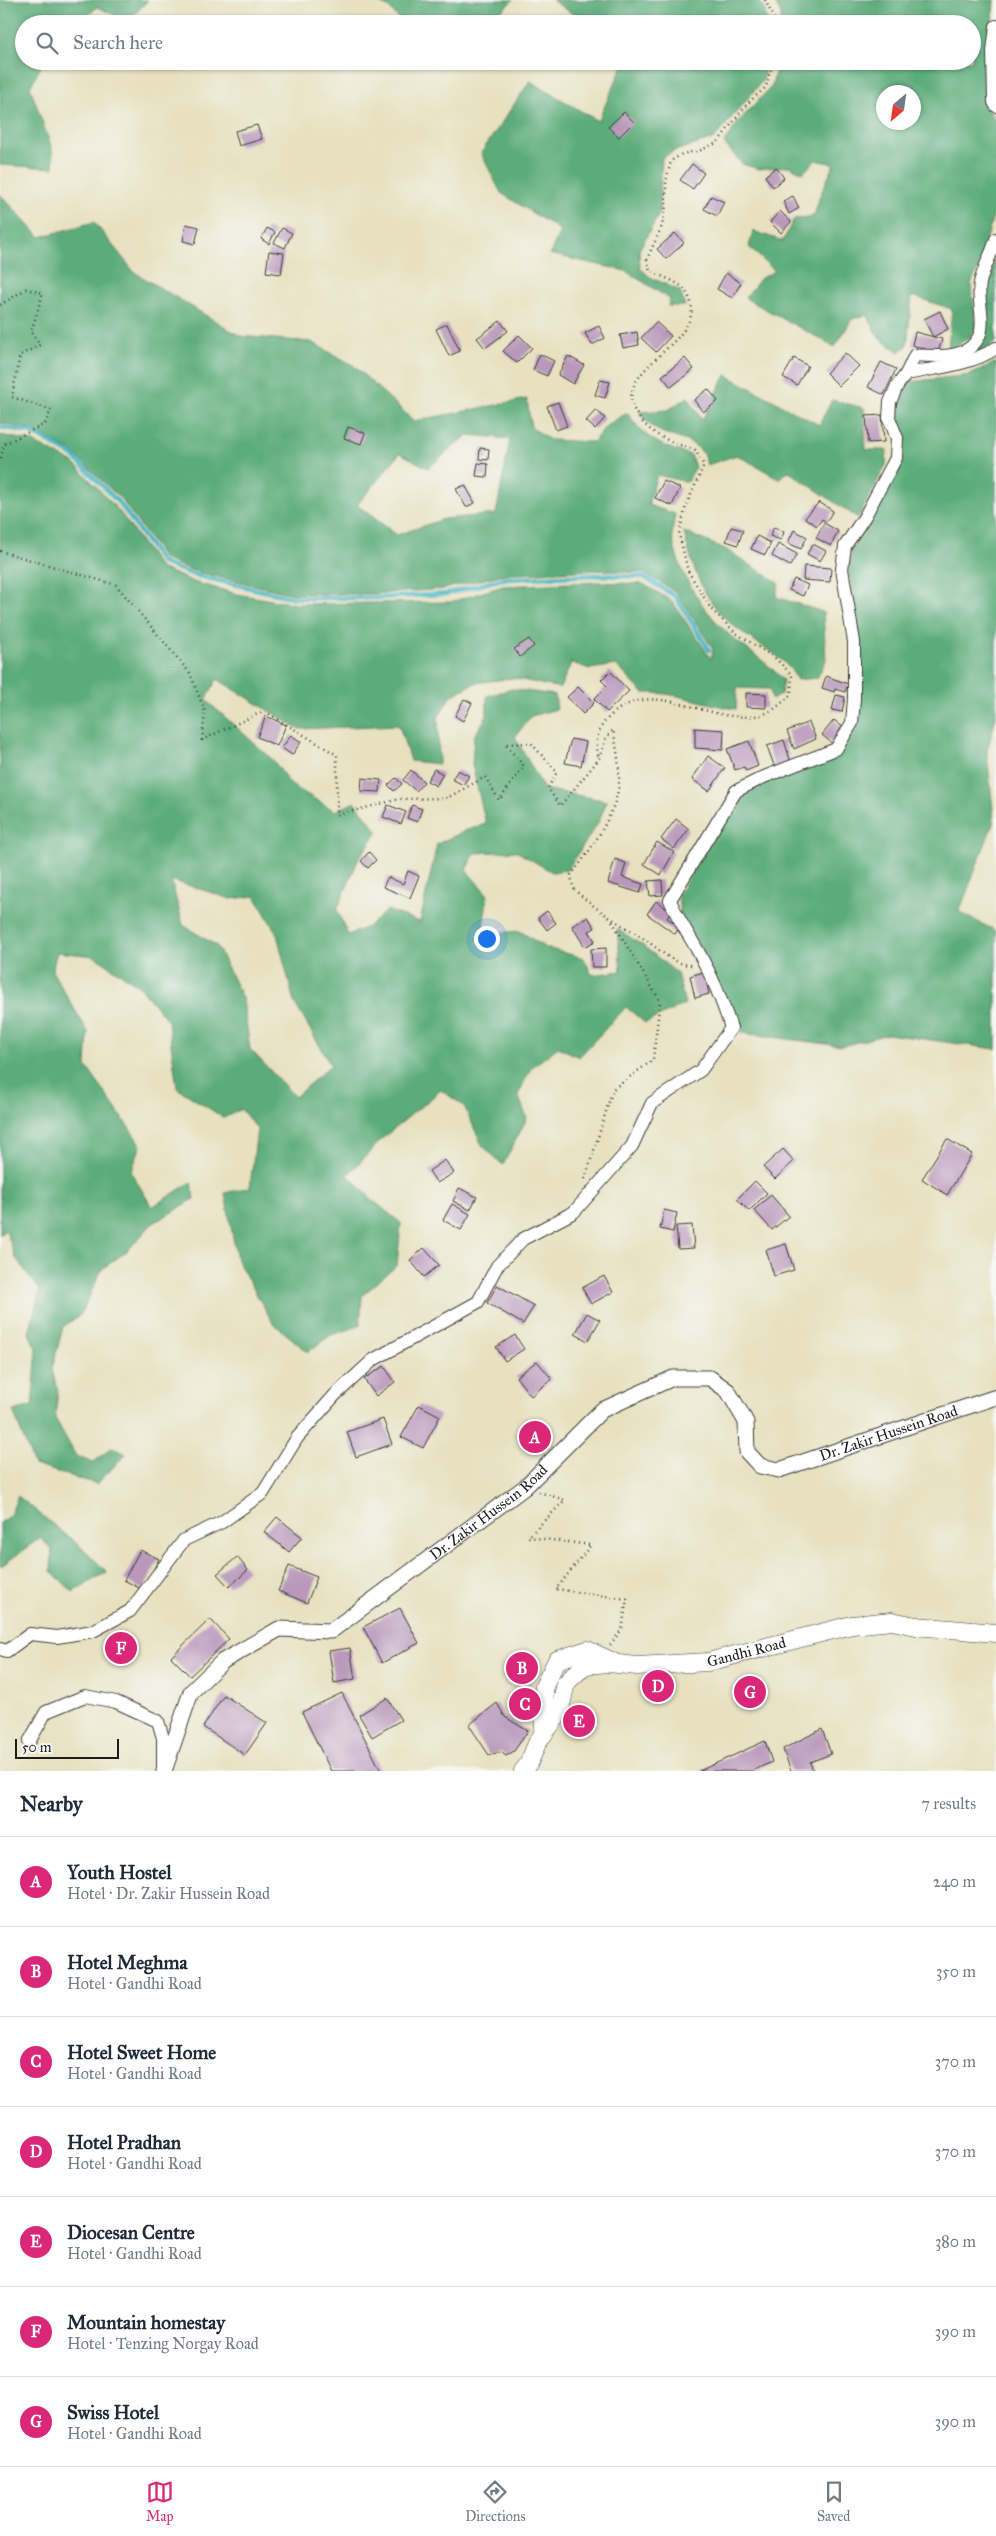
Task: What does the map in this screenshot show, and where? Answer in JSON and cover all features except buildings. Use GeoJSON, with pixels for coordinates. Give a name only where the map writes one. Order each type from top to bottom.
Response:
{"type":"FeatureCollection","features":[{"type":"Feature","properties":{"kind":"main road","name":"Gandhi Road"},"geometry":{"type":"LineString","coordinates":[[523,1771],[528,1765],[540,1738],[559,1714],[566,1683],[585,1665],[609,1660],[637,1666],[708,1662],[852,1625],[892,1621],[916,1626],[996,1633]]}},
{"type":"Feature","properties":{"kind":"street"},"geometry":{"type":"LineString","coordinates":[[996,26],[994,51],[994,102],[996,106]]}},
{"type":"Feature","properties":{"kind":"street"},"geometry":{"type":"LineString","coordinates":[[0,1649],[7,1651],[30,1634],[57,1637],[93,1631],[130,1611],[184,1540],[222,1522],[263,1493],[297,1438],[335,1395],[372,1360],[478,1302],[498,1266],[523,1239],[574,1212],[632,1146],[652,1103],[700,1070],[731,1028],[723,1002],[706,966],[678,918],[670,900],[736,791],[764,777],[836,749],[852,723],[854,642],[842,568],[845,546],[865,516],[896,458],[897,438],[889,418],[890,402],[915,355],[942,358],[960,354],[974,344],[980,331],[980,284],[996,240]]}},
{"type":"Feature","properties":{"kind":"street"},"geometry":{"type":"LineString","coordinates":[[906,374],[953,364],[989,353],[996,348]]}},
{"type":"Feature","properties":{"kind":"street","name":"Dr. Zakir Hussein Road"},"geometry":{"type":"LineString","coordinates":[[163,1771],[191,1692],[223,1661],[279,1630],[331,1631],[525,1487],[602,1410],[673,1378],[710,1378],[728,1391],[746,1422],[747,1452],[760,1466],[779,1470],[996,1397]]}},
{"type":"Feature","properties":{"kind":"street"},"geometry":{"type":"LineString","coordinates":[[29,1742],[46,1712],[85,1696],[116,1702],[158,1721],[163,1738],[163,1771]]}},
{"type":"Feature","properties":{"kind":"path"},"geometry":{"type":"LineString","coordinates":[[764,0],[772,15]]}},
{"type":"Feature","properties":{"kind":"path"},"geometry":{"type":"LineString","coordinates":[[599,759],[596,742],[602,724],[620,707],[651,699],[677,701],[704,711],[729,715],[759,715],[776,709],[791,694],[792,675],[775,658],[736,633],[711,610],[688,571],[679,534],[686,506],[704,466],[695,450],[661,438],[643,425],[631,406],[633,386],[641,372],[678,338],[689,321],[691,303],[683,288],[650,272],[647,259],[662,226],[666,206],[666,181],[671,161],[682,154],[701,150],[717,143],[748,103],[766,87],[771,70]]}},
{"type":"Feature","properties":{"kind":"path"},"geometry":{"type":"LineString","coordinates":[[0,305],[26,289],[43,293],[31,332],[40,345],[20,355],[12,397],[51,410],[45,424],[4,444],[0,461]]}},
{"type":"Feature","properties":{"kind":"path"},"geometry":{"type":"LineString","coordinates":[[0,551],[116,585],[190,673],[205,712],[202,740],[264,710],[337,755],[337,815],[400,799],[448,798],[486,777],[499,800],[524,766],[505,744],[531,743],[557,772],[548,788],[560,806],[599,759],[606,738],[613,730],[618,752],[618,794],[600,833],[571,875],[572,888],[611,920],[684,964],[706,966]]}},
{"type":"Feature","properties":{"kind":"path"},"geometry":{"type":"LineString","coordinates":[[583,1184],[613,1089],[653,1060],[660,1001],[611,920]]}},
{"type":"Feature","properties":{"kind":"path"},"geometry":{"type":"LineString","coordinates":[[525,1487],[565,1500],[528,1537],[591,1545],[556,1589],[627,1599],[622,1629],[609,1660]]}},
{"type":"Feature","properties":{"kind":"green space"},"geometry":{"type":"Polygon","coordinates":[[[0,0],[148,0],[134,15],[115,15],[97,7],[89,15],[15,15],[15,70],[39,70],[30,87],[52,149],[54,168],[0,165],[0,0]]]}},
{"type":"Feature","properties":{"kind":"green space"},"geometry":{"type":"Polygon","coordinates":[[[372,0],[513,0],[498,15],[396,15],[388,7],[372,0]]]}},
{"type":"Feature","properties":{"kind":"green space"},"geometry":{"type":"Polygon","coordinates":[[[552,0],[758,0],[763,5],[766,15],[574,15],[552,0]]]}},
{"type":"Feature","properties":{"kind":"green space"},"geometry":{"type":"Polygon","coordinates":[[[774,0],[994,0],[986,105],[996,122],[996,205],[980,264],[971,284],[976,326],[969,338],[948,349],[952,309],[912,296],[907,346],[899,352],[879,338],[867,315],[852,319],[835,347],[745,298],[761,278],[775,271],[749,247],[753,231],[783,241],[794,219],[814,216],[820,196],[834,164],[816,160],[803,173],[789,166],[759,169],[742,164],[724,143],[739,121],[772,86],[776,70],[981,70],[981,15],[781,15],[774,0]]]}},
{"type":"Feature","properties":{"kind":"green space"},"geometry":{"type":"Polygon","coordinates":[[[621,70],[765,70],[763,80],[714,139],[674,151],[662,158],[659,214],[639,250],[640,268],[650,277],[680,291],[685,306],[668,306],[670,299],[626,271],[550,254],[560,230],[501,193],[481,153],[530,81],[598,121],[621,70]]]}},
{"type":"Feature","properties":{"kind":"green space"},"geometry":{"type":"Polygon","coordinates":[[[0,194],[40,237],[94,222],[134,272],[240,336],[311,342],[353,365],[414,421],[527,399],[531,427],[550,440],[593,442],[607,425],[627,413],[640,429],[654,440],[662,445],[691,455],[695,468],[687,482],[657,475],[648,505],[675,514],[672,535],[676,555],[695,594],[713,618],[733,638],[783,680],[781,694],[772,700],[770,689],[737,688],[736,709],[667,694],[643,693],[616,665],[590,669],[571,663],[560,688],[513,678],[475,683],[451,696],[438,717],[439,764],[410,761],[399,725],[299,729],[217,679],[206,700],[273,760],[291,785],[335,811],[355,802],[378,832],[359,858],[337,910],[348,935],[368,927],[387,910],[420,922],[437,844],[467,830],[486,824],[472,765],[474,736],[487,716],[487,696],[512,689],[555,695],[557,709],[531,716],[515,737],[544,789],[607,801],[598,823],[567,870],[552,872],[516,851],[475,853],[466,870],[488,895],[482,934],[520,931],[546,948],[584,958],[592,975],[621,971],[617,929],[642,945],[677,973],[685,1004],[645,1023],[626,1007],[579,1057],[558,1047],[531,1068],[518,1095],[527,1118],[503,1165],[482,1145],[464,1106],[441,1090],[384,1137],[348,1175],[375,1202],[401,1223],[397,1265],[362,1296],[360,1326],[331,1335],[308,1352],[273,1323],[237,1260],[225,1193],[250,1187],[257,1129],[241,1109],[224,1118],[177,1088],[168,1021],[139,986],[94,956],[57,952],[52,971],[88,1032],[86,1066],[141,1145],[131,1172],[152,1207],[191,1182],[194,1199],[152,1224],[127,1251],[102,1269],[81,1314],[63,1327],[52,1369],[58,1391],[55,1418],[76,1456],[93,1463],[112,1447],[126,1454],[97,1484],[34,1465],[13,1411],[32,1406],[37,1351],[29,1333],[40,1290],[15,1257],[6,1230],[0,1235],[0,435],[31,441],[74,463],[119,511],[160,568],[194,582],[237,594],[295,604],[451,602],[503,586],[596,582],[643,584],[672,601],[711,659],[713,649],[676,592],[644,573],[594,570],[501,575],[443,589],[375,594],[293,594],[193,571],[164,559],[122,500],[71,451],[29,429],[0,423],[0,194]],[[468,435],[428,468],[400,453],[357,505],[397,535],[444,519],[496,514],[510,439],[468,435]],[[171,880],[183,925],[217,946],[243,1000],[250,1049],[295,1097],[331,1065],[294,1002],[277,934],[255,896],[231,899],[171,880]]]}},
{"type":"Feature","properties":{"kind":"green space"},"geometry":{"type":"Polygon","coordinates":[[[996,256],[996,342],[976,355],[970,349],[996,256]]]}},
{"type":"Feature","properties":{"kind":"green space"},"geometry":{"type":"Polygon","coordinates":[[[996,362],[996,717],[987,751],[994,821],[959,912],[996,931],[996,1049],[888,1034],[842,1046],[741,1033],[735,1028],[680,914],[678,895],[737,798],[748,790],[837,753],[859,702],[861,645],[848,570],[852,549],[901,459],[903,435],[896,421],[901,394],[908,382],[970,375],[996,362]]]}},
{"type":"Feature","properties":{"kind":"green space"},"geometry":{"type":"Polygon","coordinates":[[[726,375],[819,425],[832,400],[864,408],[866,450],[887,450],[886,465],[858,518],[788,471],[780,479],[737,455],[707,465],[702,452],[695,445],[663,433],[647,422],[639,412],[668,410],[688,397],[702,420],[726,375]]]}},
{"type":"Feature","properties":{"kind":"green space"},"geometry":{"type":"Polygon","coordinates":[[[684,532],[725,549],[779,583],[776,597],[823,612],[826,660],[817,678],[797,680],[786,664],[739,630],[717,610],[696,574],[684,532]]]}},
{"type":"Feature","properties":{"kind":"green space"},"geometry":{"type":"Polygon","coordinates":[[[18,1496],[87,1552],[107,1572],[73,1592],[51,1571],[52,1549],[40,1538],[0,1567],[0,1523],[10,1515],[18,1496]]]}},
{"type":"Feature","properties":{"kind":"waterway"},"geometry":{"type":"LineString","coordinates":[[0,427],[31,432],[72,455],[121,505],[162,563],[194,575],[294,598],[377,598],[446,594],[502,579],[596,575],[644,577],[675,596],[709,650]]}},
{"type":"Feature","properties":{"kind":"place","name":"Youth Hostel"},"geometry":{"type":"Point","coordinates":[535,1437]}},
{"type":"Feature","properties":{"kind":"place","name":"Mountain homestay"},"geometry":{"type":"Point","coordinates":[121,1648]}},
{"type":"Feature","properties":{"kind":"place","name":"Hotel Meghma"},"geometry":{"type":"Point","coordinates":[522,1668]}},
{"type":"Feature","properties":{"kind":"place","name":"Hotel Pradhan"},"geometry":{"type":"Point","coordinates":[658,1686]}},
{"type":"Feature","properties":{"kind":"place","name":"Swiss Hotel"},"geometry":{"type":"Point","coordinates":[750,1692]}},
{"type":"Feature","properties":{"kind":"place","name":"Hotel Sweet Home"},"geometry":{"type":"Point","coordinates":[525,1704]}},
{"type":"Feature","properties":{"kind":"place","name":"Diocesan Centre"},"geometry":{"type":"Point","coordinates":[579,1721]}}]}
